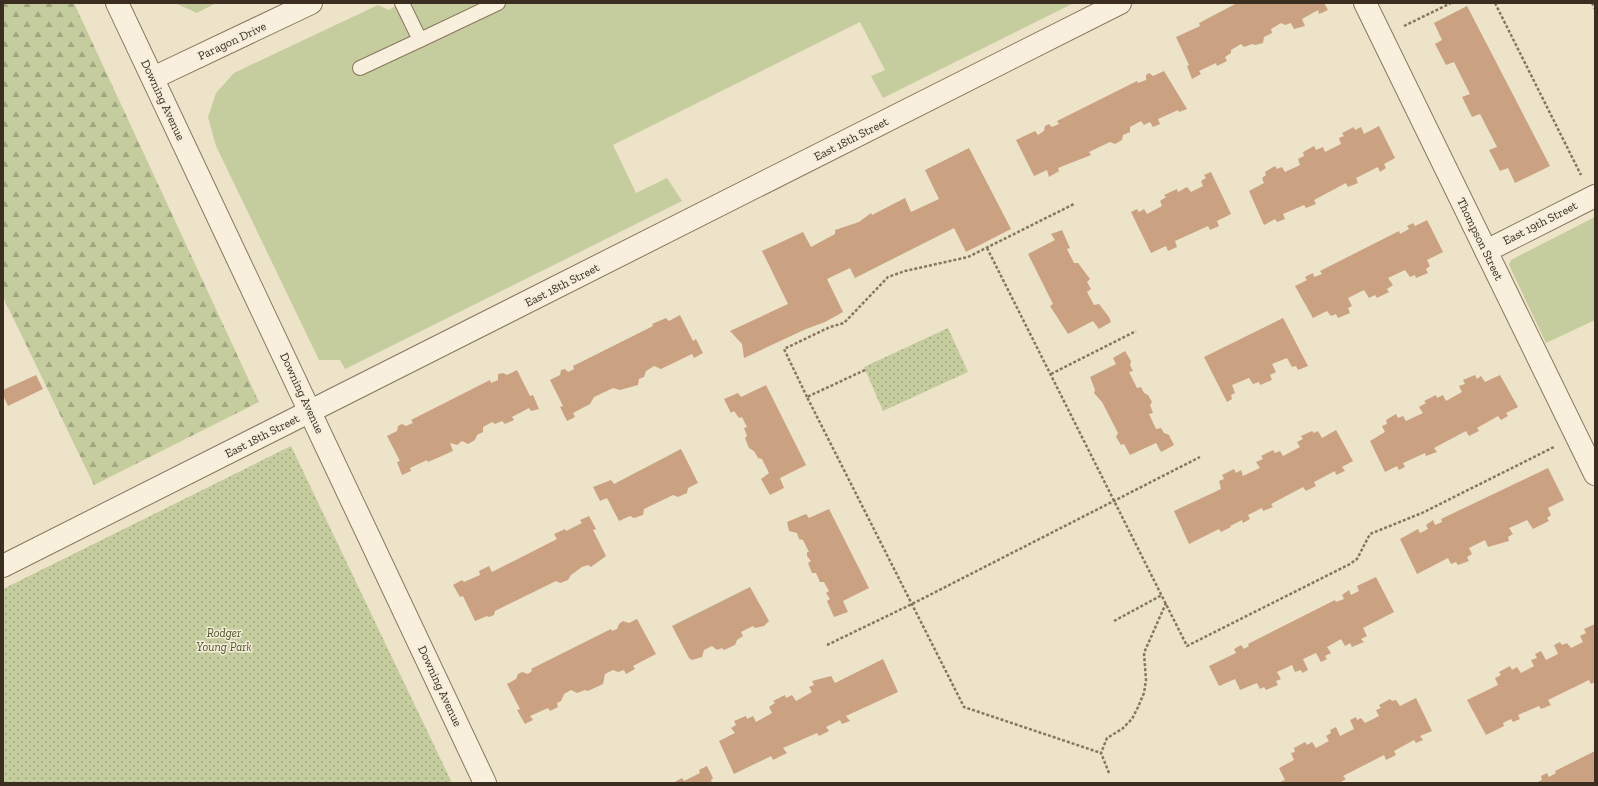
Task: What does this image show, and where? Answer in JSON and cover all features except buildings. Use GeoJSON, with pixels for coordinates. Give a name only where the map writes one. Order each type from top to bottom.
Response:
{"type":"FeatureCollection","features":[{"type":"Feature","properties":{"kind":"street","name":"Downing Avenue"},"geometry":{"type":"LineString","coordinates":[[117,3],[486,783]]}},
{"type":"Feature","properties":{"kind":"street","name":"Paragon Drive"},"geometry":{"type":"LineString","coordinates":[[153,78],[311,3]]}},
{"type":"Feature","properties":{"kind":"street","name":"East 18th Street"},"geometry":{"type":"LineString","coordinates":[[3,566],[1120,3]]}},
{"type":"Feature","properties":{"kind":"street","name":"Thompson Street"},"geometry":{"type":"LineString","coordinates":[[1365,3],[1595,474]]}},
{"type":"Feature","properties":{"kind":"street","name":"East 19th Street"},"geometry":{"type":"LineString","coordinates":[[1486,251],[1595,196]]}},
{"type":"Feature","properties":{"kind":"lane"},"geometry":{"type":"LineString","coordinates":[[402,3],[420,40]]}},
{"type":"Feature","properties":{"kind":"lane"},"geometry":{"type":"LineString","coordinates":[[360,68],[498,3]]}},
{"type":"Feature","properties":{"kind":"path"},"geometry":{"type":"LineString","coordinates":[[1398,30],[1451,3]]}},
{"type":"Feature","properties":{"kind":"path"},"geometry":{"type":"LineString","coordinates":[[1495,3],[1581,176]]}},
{"type":"Feature","properties":{"kind":"path"},"geometry":{"type":"LineString","coordinates":[[1592,3],[1595,9]]}},
{"type":"Feature","properties":{"kind":"path"},"geometry":{"type":"LineString","coordinates":[[1074,204],[968,257],[905,271],[888,277],[844,323],[830,327],[784,349],[964,707],[1101,753]]}},
{"type":"Feature","properties":{"kind":"path"},"geometry":{"type":"LineString","coordinates":[[987,248],[1187,646],[1350,564],[1357,559],[1370,534],[1422,513],[1560,445]]}},
{"type":"Feature","properties":{"kind":"path"},"geometry":{"type":"LineString","coordinates":[[1050,374],[1136,331]]}},
{"type":"Feature","properties":{"kind":"path"},"geometry":{"type":"LineString","coordinates":[[807,397],[865,370]]}},
{"type":"Feature","properties":{"kind":"path"},"geometry":{"type":"LineString","coordinates":[[827,645],[912,604],[1200,457]]}},
{"type":"Feature","properties":{"kind":"path"},"geometry":{"type":"LineString","coordinates":[[1114,621],[1162,595]]}},
{"type":"Feature","properties":{"kind":"path"},"geometry":{"type":"LineString","coordinates":[[1109,773],[1101,753],[1107,738],[1122,729],[1132,719],[1138,707],[1144,693],[1146,680],[1144,653],[1166,602]]}},
{"type":"Feature","properties":{"kind":"green space"},"geometry":{"type":"Polygon","coordinates":[[[3,3],[74,3],[259,402],[94,485],[3,297],[3,3]]]}},
{"type":"Feature","properties":{"kind":"green space"},"geometry":{"type":"Polygon","coordinates":[[[175,3],[216,3],[197,13],[175,3]]]}},
{"type":"Feature","properties":{"kind":"green space"},"geometry":{"type":"Polygon","coordinates":[[[400,3],[1074,3],[883,98],[871,76],[885,70],[860,22],[613,145],[636,193],[667,178],[682,201],[345,369],[340,360],[319,360],[216,146],[208,117],[216,93],[234,73],[378,5],[389,10],[400,3]]]}},
{"type":"Feature","properties":{"kind":"green space"},"geometry":{"type":"Polygon","coordinates":[[[1595,217],[1595,320],[1546,343],[1509,265],[1511,260],[1595,217]]]}},
{"type":"Feature","properties":{"kind":"green space"},"geometry":{"type":"Polygon","coordinates":[[[948,328],[968,372],[883,411],[864,367],[948,328]]]}},
{"type":"Feature","properties":{"kind":"green space","name":"Rodger Young Park"},"geometry":{"type":"Polygon","coordinates":[[[291,446],[452,783],[3,783],[3,589],[291,446]]]}}]}
